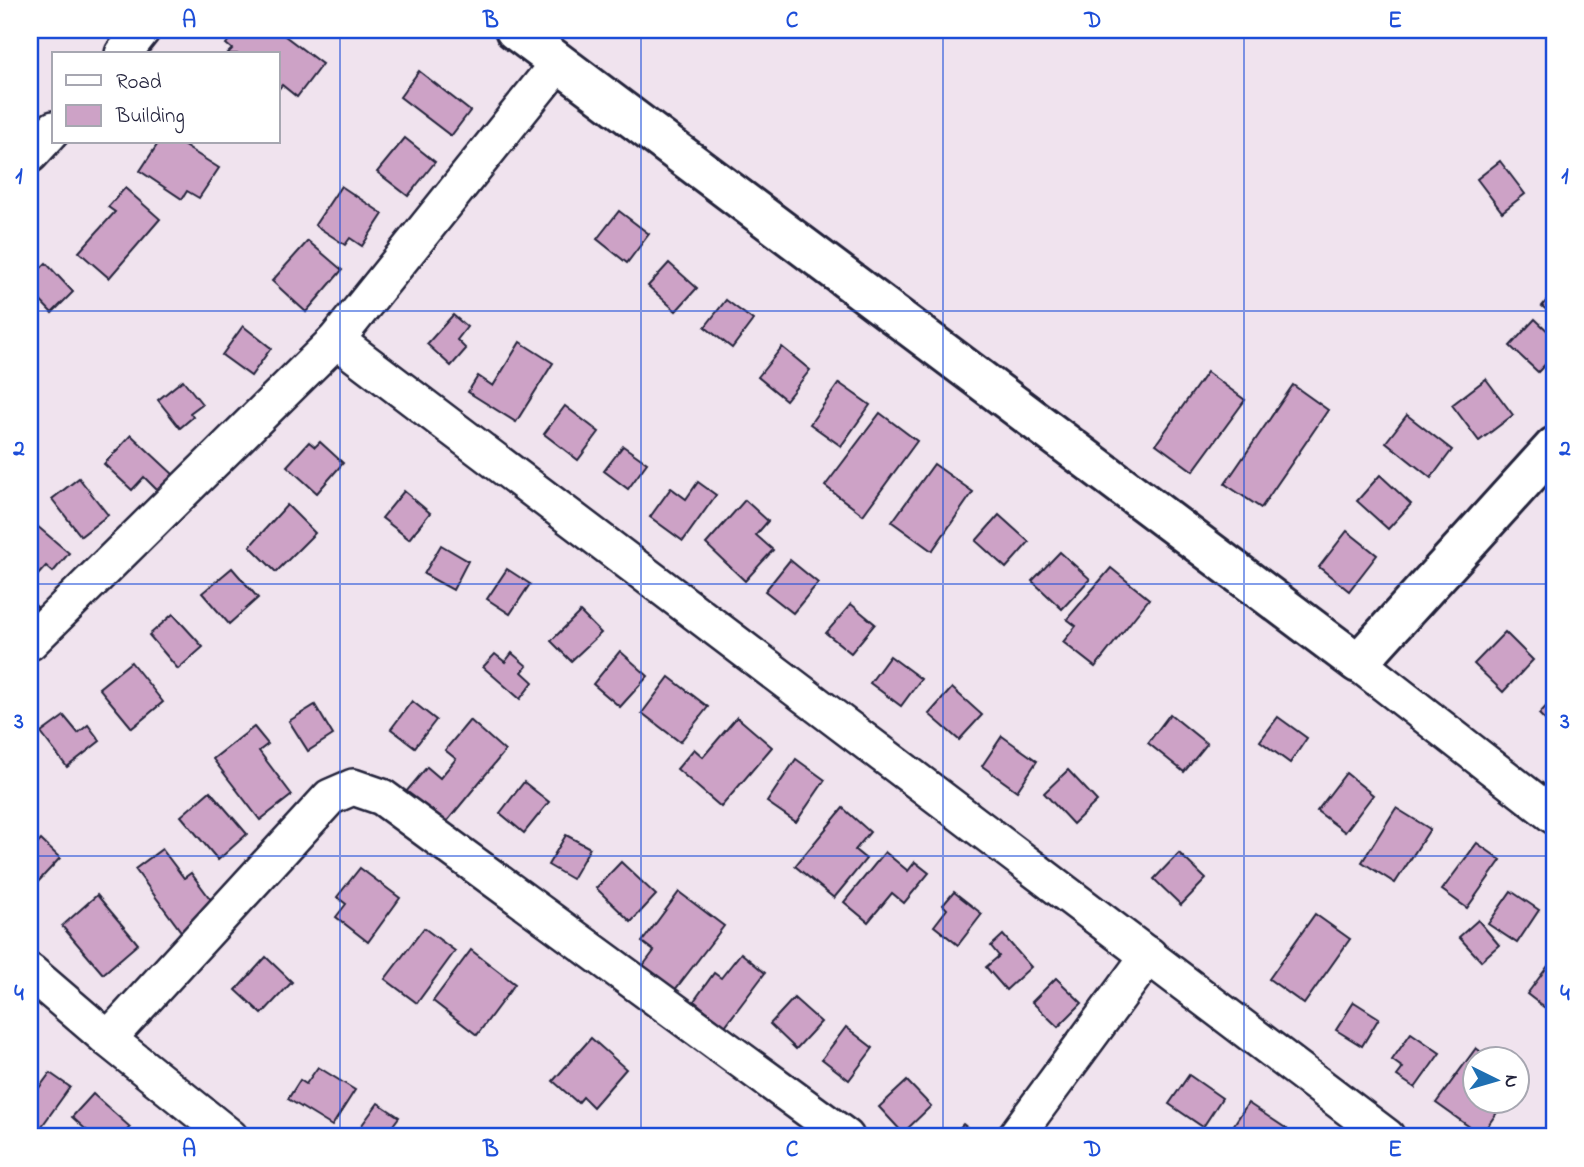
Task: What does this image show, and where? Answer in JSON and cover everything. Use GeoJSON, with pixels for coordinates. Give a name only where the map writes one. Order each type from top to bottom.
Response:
{"type":"FeatureCollection","features":[{"type":"Feature","properties":{"kind":"street"},"geometry":{"type":"LineString","coordinates":[[125,52],[142,30]]}},
{"type":"Feature","properties":{"kind":"street"},"geometry":{"type":"LineString","coordinates":[[515,30],[1358,663],[1554,816]]}},
{"type":"Feature","properties":{"kind":"street"},"geometry":{"type":"LineString","coordinates":[[30,642],[337,340],[559,62]]}},
{"type":"Feature","properties":{"kind":"street"},"geometry":{"type":"LineString","coordinates":[[30,155],[52,131]]}},
{"type":"Feature","properties":{"kind":"street"},"geometry":{"type":"LineString","coordinates":[[337,340],[1387,1137]]}},
{"type":"Feature","properties":{"kind":"street"},"geometry":{"type":"LineString","coordinates":[[1358,663],[1554,447]]}},
{"type":"Feature","properties":{"kind":"street"},"geometry":{"type":"LineString","coordinates":[[108,1039],[330,797],[353,787],[382,797],[846,1137]]}},
{"type":"Feature","properties":{"kind":"street"},"geometry":{"type":"LineString","coordinates":[[1015,1137],[1149,955]]}},
{"type":"Feature","properties":{"kind":"street"},"geometry":{"type":"LineString","coordinates":[[30,972],[230,1137]]}},
{"type":"Feature","properties":{"kind":"building"},"geometry":{"type":"Polygon","coordinates":[[[237,30],[277,30],[322,64],[297,97],[282,85],[280,88],[280,52],[229,52],[232,49],[226,44],[237,30]]]}},
{"type":"Feature","properties":{"kind":"building"},"geometry":{"type":"Polygon","coordinates":[[[419,71],[470,111],[451,136],[400,97],[419,71]]]}},
{"type":"Feature","properties":{"kind":"building"},"geometry":{"type":"Polygon","coordinates":[[[405,138],[435,162],[408,196],[377,172],[405,138]]]}},
{"type":"Feature","properties":{"kind":"building"},"geometry":{"type":"Polygon","coordinates":[[[158,144],[181,144],[219,168],[199,198],[187,191],[182,199],[140,171],[158,144]]]}},
{"type":"Feature","properties":{"kind":"building"},"geometry":{"type":"Polygon","coordinates":[[[1500,161],[1525,194],[1502,212],[1477,179],[1500,161]]]}},
{"type":"Feature","properties":{"kind":"building"},"geometry":{"type":"Polygon","coordinates":[[[341,186],[383,214],[362,246],[350,238],[345,245],[315,225],[341,186]]]}},
{"type":"Feature","properties":{"kind":"building"},"geometry":{"type":"Polygon","coordinates":[[[125,188],[160,219],[109,278],[79,252],[115,212],[108,207],[125,188]]]}},
{"type":"Feature","properties":{"kind":"building"},"geometry":{"type":"Polygon","coordinates":[[[619,211],[649,234],[627,263],[597,239],[619,211]]]}},
{"type":"Feature","properties":{"kind":"building"},"geometry":{"type":"Polygon","coordinates":[[[308,241],[342,270],[306,312],[272,281],[308,241]]]}},
{"type":"Feature","properties":{"kind":"building"},"geometry":{"type":"Polygon","coordinates":[[[46,263],[73,292],[52,313],[30,290],[30,279],[46,263]]]}},
{"type":"Feature","properties":{"kind":"building"},"geometry":{"type":"Polygon","coordinates":[[[669,263],[697,288],[676,311],[648,286],[669,263]]]}},
{"type":"Feature","properties":{"kind":"building"},"geometry":{"type":"Polygon","coordinates":[[[1554,291],[1554,316],[1542,306],[1554,291]]]}},
{"type":"Feature","properties":{"kind":"building"},"geometry":{"type":"Polygon","coordinates":[[[726,300],[753,320],[732,348],[705,327],[726,300]]]}},
{"type":"Feature","properties":{"kind":"building"},"geometry":{"type":"Polygon","coordinates":[[[453,315],[467,327],[457,340],[466,349],[451,366],[427,344],[453,315]]]}},
{"type":"Feature","properties":{"kind":"building"},"geometry":{"type":"Polygon","coordinates":[[[1535,319],[1554,337],[1554,355],[1538,372],[1510,346],[1535,319]]]}},
{"type":"Feature","properties":{"kind":"building"},"geometry":{"type":"Polygon","coordinates":[[[243,326],[271,348],[251,376],[222,355],[243,326]]]}},
{"type":"Feature","properties":{"kind":"building"},"geometry":{"type":"Polygon","coordinates":[[[520,342],[553,363],[516,422],[468,392],[478,376],[493,386],[520,342]]]}},
{"type":"Feature","properties":{"kind":"building"},"geometry":{"type":"Polygon","coordinates":[[[782,347],[810,370],[786,400],[758,377],[782,347]]]}},
{"type":"Feature","properties":{"kind":"building"},"geometry":{"type":"Polygon","coordinates":[[[1207,372],[1245,400],[1193,471],[1156,444],[1207,372]]]}},
{"type":"Feature","properties":{"kind":"building"},"geometry":{"type":"Polygon","coordinates":[[[1486,379],[1513,415],[1479,441],[1452,405],[1486,379]]]}},
{"type":"Feature","properties":{"kind":"building"},"geometry":{"type":"Polygon","coordinates":[[[183,380],[202,404],[190,413],[193,417],[180,428],[158,400],[183,380]]]}},
{"type":"Feature","properties":{"kind":"building"},"geometry":{"type":"Polygon","coordinates":[[[839,383],[870,405],[841,446],[810,424],[839,383]]]}},
{"type":"Feature","properties":{"kind":"building"},"geometry":{"type":"Polygon","coordinates":[[[1293,385],[1328,410],[1261,508],[1225,484],[1293,385]]]}},
{"type":"Feature","properties":{"kind":"building"},"geometry":{"type":"Polygon","coordinates":[[[565,406],[599,432],[578,460],[544,434],[565,406]]]}},
{"type":"Feature","properties":{"kind":"building"},"geometry":{"type":"Polygon","coordinates":[[[880,413],[917,441],[863,515],[825,486],[880,413]]]}},
{"type":"Feature","properties":{"kind":"building"},"geometry":{"type":"Polygon","coordinates":[[[1407,415],[1452,450],[1431,478],[1386,442],[1407,415]]]}},
{"type":"Feature","properties":{"kind":"building"},"geometry":{"type":"Polygon","coordinates":[[[131,435],[175,476],[159,492],[144,477],[132,490],[104,464],[131,435]]]}},
{"type":"Feature","properties":{"kind":"building"},"geometry":{"type":"Polygon","coordinates":[[[309,442],[315,447],[320,442],[343,463],[317,493],[287,466],[309,442]]]}},
{"type":"Feature","properties":{"kind":"building"},"geometry":{"type":"Polygon","coordinates":[[[623,446],[647,463],[628,489],[604,471],[623,446]]]}},
{"type":"Feature","properties":{"kind":"building"},"geometry":{"type":"Polygon","coordinates":[[[934,464],[973,492],[932,551],[892,522],[934,464]]]}},
{"type":"Feature","properties":{"kind":"building"},"geometry":{"type":"Polygon","coordinates":[[[1380,475],[1411,504],[1388,529],[1357,501],[1380,475]]]}},
{"type":"Feature","properties":{"kind":"building"},"geometry":{"type":"Polygon","coordinates":[[[79,478],[108,515],[81,536],[52,499],[79,478]]]}},
{"type":"Feature","properties":{"kind":"building"},"geometry":{"type":"Polygon","coordinates":[[[698,482],[716,495],[683,541],[650,517],[671,488],[686,499],[698,482]]]}},
{"type":"Feature","properties":{"kind":"building"},"geometry":{"type":"Polygon","coordinates":[[[404,491],[430,513],[409,539],[382,518],[404,491]]]}},
{"type":"Feature","properties":{"kind":"building"},"geometry":{"type":"Polygon","coordinates":[[[745,500],[768,521],[756,535],[773,550],[745,581],[706,544],[745,500]]]}},
{"type":"Feature","properties":{"kind":"building"},"geometry":{"type":"Polygon","coordinates":[[[287,505],[315,533],[276,572],[250,546],[287,505]]]}},
{"type":"Feature","properties":{"kind":"building"},"geometry":{"type":"Polygon","coordinates":[[[999,515],[1029,542],[1006,568],[976,541],[999,515]]]}},
{"type":"Feature","properties":{"kind":"building"},"geometry":{"type":"Polygon","coordinates":[[[30,520],[69,553],[53,572],[46,566],[36,577],[30,572],[30,520]]]}},
{"type":"Feature","properties":{"kind":"building"},"geometry":{"type":"Polygon","coordinates":[[[1347,531],[1377,555],[1349,591],[1319,567],[1347,531]]]}},
{"type":"Feature","properties":{"kind":"building"},"geometry":{"type":"Polygon","coordinates":[[[441,545],[468,561],[453,590],[424,574],[441,545]]]}},
{"type":"Feature","properties":{"kind":"building"},"geometry":{"type":"Polygon","coordinates":[[[1060,552],[1090,579],[1062,609],[1032,581],[1060,552]]]}},
{"type":"Feature","properties":{"kind":"building"},"geometry":{"type":"Polygon","coordinates":[[[790,560],[818,583],[793,613],[765,591],[790,560]]]}},
{"type":"Feature","properties":{"kind":"building"},"geometry":{"type":"Polygon","coordinates":[[[232,568],[258,598],[229,624],[202,593],[232,568]]]}},
{"type":"Feature","properties":{"kind":"building"},"geometry":{"type":"Polygon","coordinates":[[[1111,568],[1149,599],[1095,667],[1063,642],[1076,626],[1067,619],[1111,568]]]}},
{"type":"Feature","properties":{"kind":"building"},"geometry":{"type":"Polygon","coordinates":[[[507,569],[530,584],[510,614],[487,599],[507,569]]]}},
{"type":"Feature","properties":{"kind":"building"},"geometry":{"type":"Polygon","coordinates":[[[30,600],[39,609],[30,619],[30,600]]]}},
{"type":"Feature","properties":{"kind":"building"},"geometry":{"type":"Polygon","coordinates":[[[851,604],[875,624],[851,653],[826,633],[851,604]]]}},
{"type":"Feature","properties":{"kind":"building"},"geometry":{"type":"Polygon","coordinates":[[[580,612],[601,633],[571,661],[551,641],[580,612]]]}},
{"type":"Feature","properties":{"kind":"building"},"geometry":{"type":"Polygon","coordinates":[[[173,614],[203,647],[178,669],[149,635],[173,614]]]}},
{"type":"Feature","properties":{"kind":"building"},"geometry":{"type":"Polygon","coordinates":[[[1505,632],[1533,660],[1503,692],[1474,664],[1505,632]]]}},
{"type":"Feature","properties":{"kind":"building"},"geometry":{"type":"Polygon","coordinates":[[[620,651],[648,676],[620,707],[593,684],[620,651]]]}},
{"type":"Feature","properties":{"kind":"building"},"geometry":{"type":"Polygon","coordinates":[[[512,653],[527,666],[522,672],[533,682],[520,699],[483,667],[495,654],[505,662],[512,653]]]}},
{"type":"Feature","properties":{"kind":"building"},"geometry":{"type":"Polygon","coordinates":[[[890,656],[921,679],[901,706],[870,683],[890,656]]]}},
{"type":"Feature","properties":{"kind":"building"},"geometry":{"type":"Polygon","coordinates":[[[131,662],[163,702],[132,728],[99,688],[131,662]]]}},
{"type":"Feature","properties":{"kind":"building"},"geometry":{"type":"Polygon","coordinates":[[[669,677],[708,707],[680,742],[642,713],[669,677]]]}},
{"type":"Feature","properties":{"kind":"building"},"geometry":{"type":"Polygon","coordinates":[[[952,688],[982,715],[959,740],[929,714],[952,688]]]}},
{"type":"Feature","properties":{"kind":"building"},"geometry":{"type":"Polygon","coordinates":[[[1554,698],[1554,729],[1539,714],[1554,698]]]}},
{"type":"Feature","properties":{"kind":"building"},"geometry":{"type":"Polygon","coordinates":[[[412,701],[436,720],[415,747],[391,729],[412,701]]]}},
{"type":"Feature","properties":{"kind":"building"},"geometry":{"type":"Polygon","coordinates":[[[315,705],[333,735],[308,751],[289,721],[315,705]]]}},
{"type":"Feature","properties":{"kind":"building"},"geometry":{"type":"Polygon","coordinates":[[[1170,714],[1207,744],[1184,772],[1148,743],[1170,714]]]}},
{"type":"Feature","properties":{"kind":"building"},"geometry":{"type":"Polygon","coordinates":[[[64,716],[78,733],[88,725],[100,741],[67,767],[41,733],[64,716]]]}},
{"type":"Feature","properties":{"kind":"building"},"geometry":{"type":"Polygon","coordinates":[[[737,717],[772,747],[721,807],[677,769],[694,749],[703,757],[737,717]]]}},
{"type":"Feature","properties":{"kind":"building"},"geometry":{"type":"Polygon","coordinates":[[[1278,717],[1307,738],[1290,763],[1260,741],[1278,717]]]}},
{"type":"Feature","properties":{"kind":"building"},"geometry":{"type":"Polygon","coordinates":[[[470,720],[505,751],[444,825],[405,793],[427,767],[440,778],[456,759],[445,750],[470,720]]]}},
{"type":"Feature","properties":{"kind":"building"},"geometry":{"type":"Polygon","coordinates":[[[254,727],[268,744],[259,751],[292,795],[260,820],[213,759],[254,727]]]}},
{"type":"Feature","properties":{"kind":"building"},"geometry":{"type":"Polygon","coordinates":[[[1002,736],[1037,761],[1017,791],[982,766],[1002,736]]]}},
{"type":"Feature","properties":{"kind":"building"},"geometry":{"type":"Polygon","coordinates":[[[796,759],[825,780],[796,822],[767,802],[796,759]]]}},
{"type":"Feature","properties":{"kind":"building"},"geometry":{"type":"Polygon","coordinates":[[[1068,770],[1097,801],[1073,824],[1044,793],[1068,770]]]}},
{"type":"Feature","properties":{"kind":"building"},"geometry":{"type":"Polygon","coordinates":[[[1346,773],[1373,795],[1345,832],[1317,811],[1346,773]]]}},
{"type":"Feature","properties":{"kind":"building"},"geometry":{"type":"Polygon","coordinates":[[[524,782],[549,802],[524,833],[500,813],[524,782]]]}},
{"type":"Feature","properties":{"kind":"building"},"geometry":{"type":"Polygon","coordinates":[[[210,791],[247,834],[218,860],[181,816],[210,791]]]}},
{"type":"Feature","properties":{"kind":"building"},"geometry":{"type":"Polygon","coordinates":[[[843,808],[870,832],[855,850],[866,859],[834,898],[795,866],[843,808]]]}},
{"type":"Feature","properties":{"kind":"building"},"geometry":{"type":"Polygon","coordinates":[[[1396,808],[1430,829],[1395,883],[1362,862],[1396,808]]]}},
{"type":"Feature","properties":{"kind":"building"},"geometry":{"type":"Polygon","coordinates":[[[566,835],[590,848],[572,879],[548,865],[566,835]]]}},
{"type":"Feature","properties":{"kind":"building"},"geometry":{"type":"Polygon","coordinates":[[[41,840],[60,858],[36,884],[30,878],[30,852],[41,840]]]}},
{"type":"Feature","properties":{"kind":"building"},"geometry":{"type":"Polygon","coordinates":[[[1477,843],[1501,860],[1467,908],[1442,890],[1477,843]]]}},
{"type":"Feature","properties":{"kind":"building"},"geometry":{"type":"Polygon","coordinates":[[[162,849],[184,878],[191,873],[217,908],[183,934],[135,869],[162,849]]]}},
{"type":"Feature","properties":{"kind":"building"},"geometry":{"type":"Polygon","coordinates":[[[885,852],[908,871],[915,862],[929,873],[904,903],[892,893],[868,922],[844,902],[885,852]]]}},
{"type":"Feature","properties":{"kind":"building"},"geometry":{"type":"Polygon","coordinates":[[[1179,853],[1206,879],[1181,905],[1154,879],[1179,853]]]}},
{"type":"Feature","properties":{"kind":"building"},"geometry":{"type":"Polygon","coordinates":[[[621,862],[656,895],[631,922],[596,888],[621,862]]]}},
{"type":"Feature","properties":{"kind":"building"},"geometry":{"type":"Polygon","coordinates":[[[360,868],[400,898],[368,942],[336,917],[346,904],[337,897],[360,868]]]}},
{"type":"Feature","properties":{"kind":"building"},"geometry":{"type":"Polygon","coordinates":[[[1511,891],[1539,910],[1517,943],[1488,924],[1511,891]]]}},
{"type":"Feature","properties":{"kind":"building"},"geometry":{"type":"Polygon","coordinates":[[[679,892],[724,926],[674,991],[642,967],[654,951],[642,942],[679,892]]]}},
{"type":"Feature","properties":{"kind":"building"},"geometry":{"type":"Polygon","coordinates":[[[954,892],[982,914],[958,945],[934,926],[947,909],[943,905],[954,892]]]}},
{"type":"Feature","properties":{"kind":"building"},"geometry":{"type":"Polygon","coordinates":[[[97,895],[138,944],[103,974],[62,926],[97,895]]]}},
{"type":"Feature","properties":{"kind":"building"},"geometry":{"type":"Polygon","coordinates":[[[1315,914],[1350,939],[1304,1004],[1269,979],[1315,914]]]}},
{"type":"Feature","properties":{"kind":"building"},"geometry":{"type":"Polygon","coordinates":[[[1478,920],[1499,945],[1481,961],[1459,937],[1478,920]]]}},
{"type":"Feature","properties":{"kind":"building"},"geometry":{"type":"Polygon","coordinates":[[[424,928],[455,951],[417,1003],[385,979],[424,928]]]}},
{"type":"Feature","properties":{"kind":"building"},"geometry":{"type":"Polygon","coordinates":[[[1003,935],[1031,967],[1006,990],[986,967],[999,956],[991,946],[1003,935]]]}},
{"type":"Feature","properties":{"kind":"building"},"geometry":{"type":"Polygon","coordinates":[[[471,950],[515,984],[477,1035],[433,1001],[471,950]]]}},
{"type":"Feature","properties":{"kind":"building"},"geometry":{"type":"Polygon","coordinates":[[[741,953],[765,973],[725,1026],[694,1001],[714,973],[721,978],[741,953]]]}},
{"type":"Feature","properties":{"kind":"building"},"geometry":{"type":"Polygon","coordinates":[[[266,957],[292,982],[262,1014],[236,990],[266,957]]]}},
{"type":"Feature","properties":{"kind":"building"},"geometry":{"type":"Polygon","coordinates":[[[1554,958],[1554,1015],[1527,994],[1554,958]]]}},
{"type":"Feature","properties":{"kind":"building"},"geometry":{"type":"Polygon","coordinates":[[[1056,978],[1082,1003],[1058,1027],[1032,1002],[1056,978]]]}},
{"type":"Feature","properties":{"kind":"building"},"geometry":{"type":"Polygon","coordinates":[[[794,998],[821,1022],[796,1049],[770,1024],[794,998]]]}},
{"type":"Feature","properties":{"kind":"building"},"geometry":{"type":"Polygon","coordinates":[[[1354,1002],[1379,1018],[1362,1046],[1336,1030],[1354,1002]]]}},
{"type":"Feature","properties":{"kind":"building"},"geometry":{"type":"Polygon","coordinates":[[[846,1027],[873,1048],[849,1080],[822,1059],[846,1027]]]}},
{"type":"Feature","properties":{"kind":"building"},"geometry":{"type":"Polygon","coordinates":[[[1411,1033],[1440,1053],[1415,1088],[1397,1076],[1403,1068],[1392,1060],[1411,1033]]]}},
{"type":"Feature","properties":{"kind":"building"},"geometry":{"type":"Polygon","coordinates":[[[591,1038],[626,1069],[593,1107],[583,1097],[578,1103],[553,1081],[591,1038]]]}},
{"type":"Feature","properties":{"kind":"building"},"geometry":{"type":"Polygon","coordinates":[[[318,1067],[355,1090],[332,1126],[288,1099],[300,1080],[306,1084],[318,1067]]]}},
{"type":"Feature","properties":{"kind":"building"},"geometry":{"type":"Polygon","coordinates":[[[1462,1067],[1462,1114],[1496,1114],[1481,1135],[1436,1103],[1462,1067]]]}},
{"type":"Feature","properties":{"kind":"building"},"geometry":{"type":"Polygon","coordinates":[[[50,1073],[70,1087],[34,1137],[30,1137],[30,1093],[33,1096],[50,1073]]]}},
{"type":"Feature","properties":{"kind":"building"},"geometry":{"type":"Polygon","coordinates":[[[1189,1075],[1222,1098],[1203,1127],[1169,1104],[1189,1075]]]}},
{"type":"Feature","properties":{"kind":"building"},"geometry":{"type":"Polygon","coordinates":[[[907,1081],[931,1106],[903,1133],[879,1107],[907,1081]]]}},
{"type":"Feature","properties":{"kind":"building"},"geometry":{"type":"Polygon","coordinates":[[[93,1094],[130,1127],[121,1137],[94,1137],[72,1117],[93,1094]]]}},
{"type":"Feature","properties":{"kind":"building"},"geometry":{"type":"Polygon","coordinates":[[[378,1103],[399,1117],[384,1137],[362,1137],[356,1133],[378,1103]]]}},
{"type":"Feature","properties":{"kind":"building"},"geometry":{"type":"Polygon","coordinates":[[[1248,1103],[1287,1129],[1281,1137],[1226,1137],[1248,1103]]]}},
{"type":"Feature","properties":{"kind":"building"},"geometry":{"type":"Polygon","coordinates":[[[963,1124],[978,1136],[984,1129],[992,1137],[951,1137],[963,1124]]]}}]}
